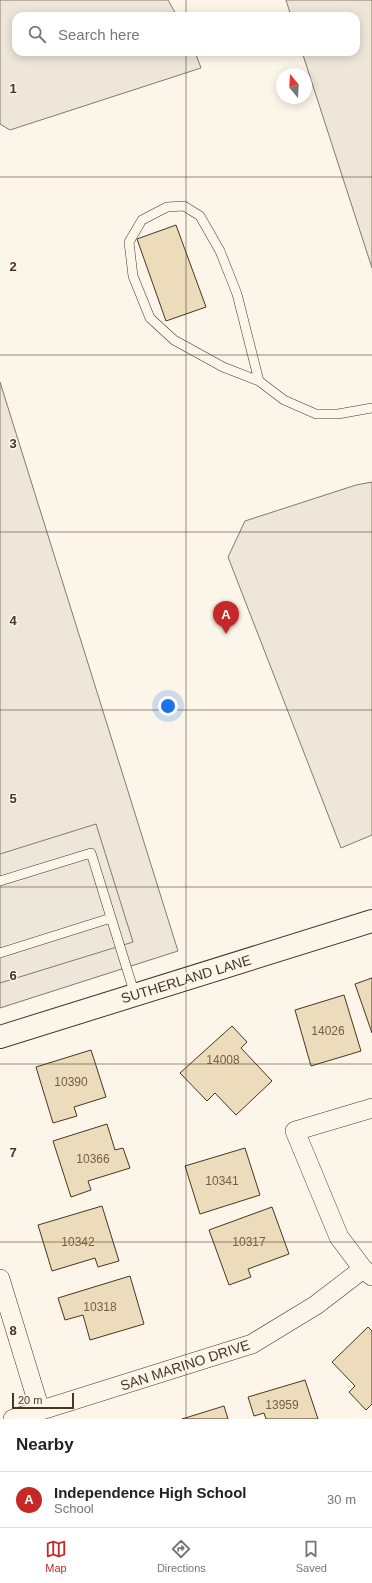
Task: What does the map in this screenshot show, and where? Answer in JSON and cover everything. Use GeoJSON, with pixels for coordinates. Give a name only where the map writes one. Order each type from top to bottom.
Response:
{"type":"FeatureCollection","features":[{"type":"Feature","properties":{"kind":"street","name":"SUTHERLAND LANE"},"geometry":{"type":"LineString","coordinates":[[0,1037],[372,921]]}},
{"type":"Feature","properties":{"kind":"street"},"geometry":{"type":"LineString","coordinates":[[367,1273],[339,1238],[295,1131],[372,1108]]}},
{"type":"Feature","properties":{"kind":"street","name":"SAN MARINO DRIVE"},"geometry":{"type":"LineString","coordinates":[[13,1419],[252,1344],[367,1273]]}},
{"type":"Feature","properties":{"kind":"street"},"geometry":{"type":"LineString","coordinates":[[0,1279],[40,1410]]}},
{"type":"Feature","properties":{"kind":"lane"},"geometry":{"type":"LineString","coordinates":[[258,381],[237,294],[220,251],[200,216],[184,206],[167,207],[142,220],[129,242],[133,276],[150,318],[174,340],[223,367],[258,381],[284,400],[316,414],[338,414],[372,408]]}},
{"type":"Feature","properties":{"kind":"lane"},"geometry":{"type":"LineString","coordinates":[[0,881],[91,853],[135,995]]}},
{"type":"Feature","properties":{"kind":"lane"},"geometry":{"type":"LineString","coordinates":[[0,953],[111,918]]}},
{"type":"Feature","properties":{"kind":"shaded area"},"geometry":{"type":"Polygon","coordinates":[[[0,0],[168,0],[175,12],[12,12],[12,56],[196,56],[201,68],[10,130],[0,124],[0,0]]]}},
{"type":"Feature","properties":{"kind":"shaded area"},"geometry":{"type":"Polygon","coordinates":[[[286,0],[372,0],[372,268],[312,83],[312,68],[307,68],[303,56],[360,56],[360,12],[290,12],[286,0]]]}},
{"type":"Feature","properties":{"kind":"shaded area"},"geometry":{"type":"Polygon","coordinates":[[[0,382],[178,951],[0,1008],[0,382]]]}},
{"type":"Feature","properties":{"kind":"shaded area"},"geometry":{"type":"Polygon","coordinates":[[[372,482],[372,835],[341,848],[228,557],[245,521],[356,485],[372,482]]]}},
{"type":"Feature","properties":{"kind":"shaded area"},"geometry":{"type":"Polygon","coordinates":[[[96,824],[133,942],[0,983],[0,854],[96,824]]]}},
{"type":"Feature","properties":{"kind":"building"},"geometry":{"type":"Polygon","coordinates":[[[176,225],[206,307],[166,321],[137,239],[176,225]]]}},
{"type":"Feature","properties":{"kind":"building"},"geometry":{"type":"Polygon","coordinates":[[[372,978],[372,1033],[355,984],[372,978]]]}},
{"type":"Feature","properties":{"kind":"building"},"geometry":{"type":"Polygon","coordinates":[[[344,995],[361,1051],[311,1066],[295,1010],[344,995]]]}},
{"type":"Feature","properties":{"kind":"building"},"geometry":{"type":"Polygon","coordinates":[[[232,1026],[247,1042],[241,1048],[272,1081],[236,1115],[215,1093],[207,1101],[180,1073],[232,1026]]]}},
{"type":"Feature","properties":{"kind":"building"},"geometry":{"type":"Polygon","coordinates":[[[91,1050],[106,1097],[74,1107],[77,1116],[53,1123],[36,1067],[91,1050]]]}},
{"type":"Feature","properties":{"kind":"building"},"geometry":{"type":"Polygon","coordinates":[[[107,1124],[115,1150],[123,1148],[130,1168],[88,1181],[91,1190],[71,1197],[53,1141],[107,1124]]]}},
{"type":"Feature","properties":{"kind":"building"},"geometry":{"type":"Polygon","coordinates":[[[245,1148],[260,1195],[200,1214],[185,1166],[245,1148]]]}},
{"type":"Feature","properties":{"kind":"building"},"geometry":{"type":"Polygon","coordinates":[[[102,1206],[119,1261],[98,1267],[95,1258],[52,1271],[38,1225],[102,1206]]]}},
{"type":"Feature","properties":{"kind":"building"},"geometry":{"type":"Polygon","coordinates":[[[272,1207],[289,1254],[248,1269],[251,1277],[229,1285],[209,1230],[272,1207]]]}},
{"type":"Feature","properties":{"kind":"building"},"geometry":{"type":"Polygon","coordinates":[[[130,1276],[144,1324],[90,1340],[83,1315],[65,1320],[58,1298],[130,1276]]]}},
{"type":"Feature","properties":{"kind":"building"},"geometry":{"type":"Polygon","coordinates":[[[368,1327],[372,1331],[372,1404],[366,1410],[349,1392],[355,1386],[332,1362],[368,1327]]]}},
{"type":"Feature","properties":{"kind":"building"},"geometry":{"type":"Polygon","coordinates":[[[305,1380],[318,1419],[266,1419],[264,1413],[254,1416],[248,1397],[305,1380]]]}},
{"type":"Feature","properties":{"kind":"building"},"geometry":{"type":"Polygon","coordinates":[[[224,1406],[228,1419],[182,1419],[224,1406]]]}},
{"type":"Feature","properties":{"kind":"place","name":"Independence High School"},"geometry":{"type":"Point","coordinates":[226,634]}}]}
